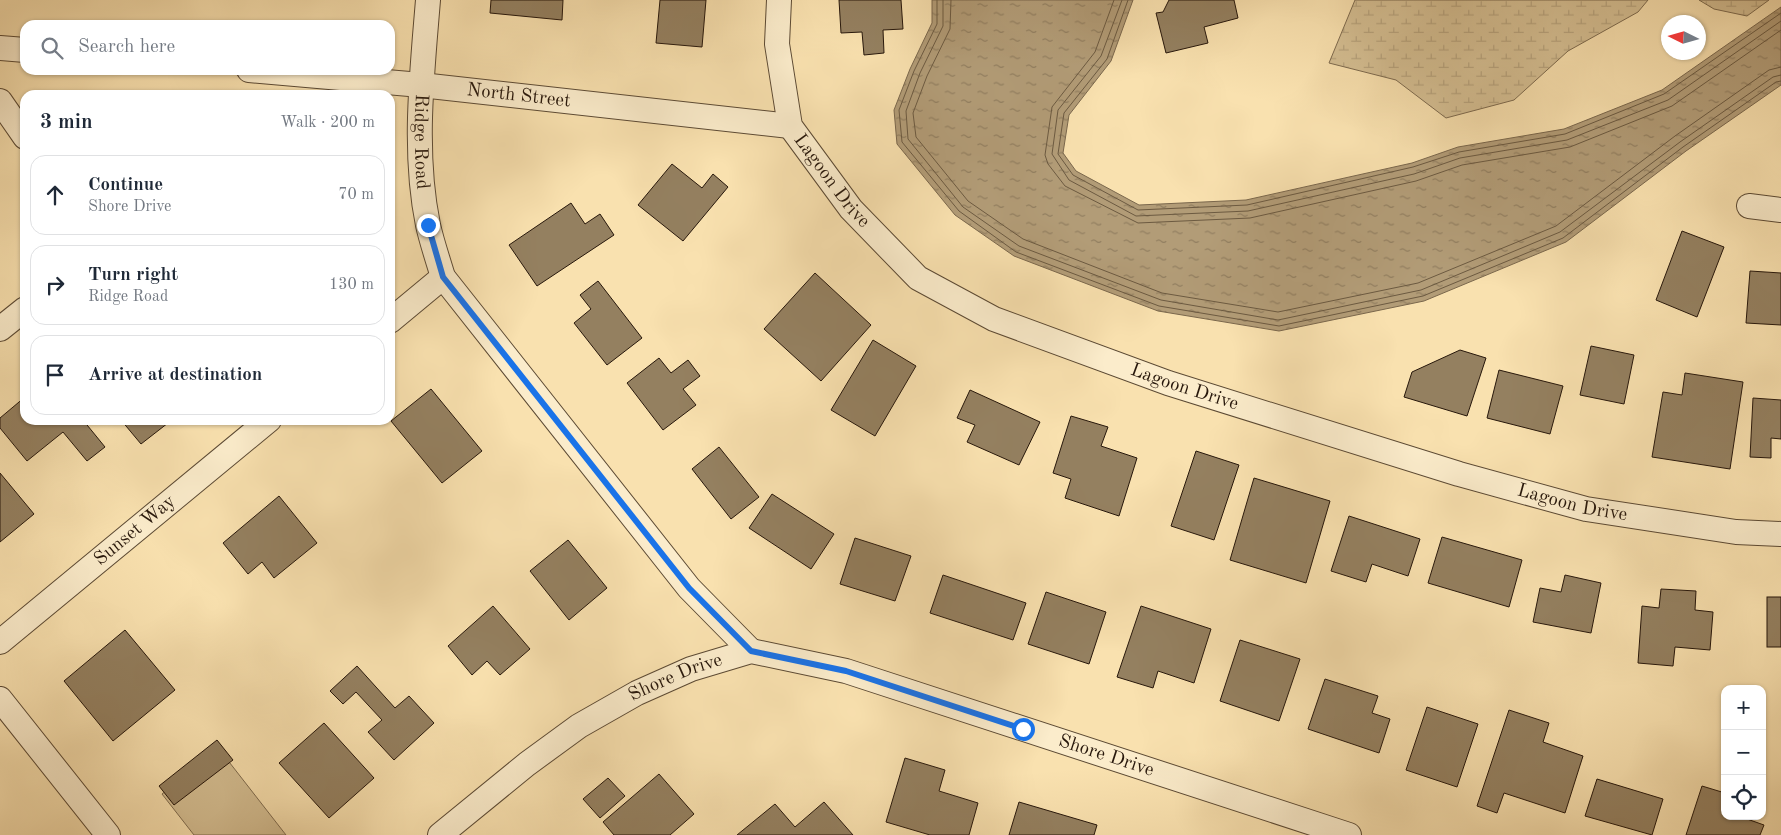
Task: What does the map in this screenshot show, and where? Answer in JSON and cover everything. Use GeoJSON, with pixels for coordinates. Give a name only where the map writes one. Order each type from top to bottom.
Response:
{"type":"FeatureCollection","features":[{"type":"Feature","properties":{"kind":"street","name":"Ridge Road"},"geometry":{"type":"LineString","coordinates":[[428,0],[421,85],[421,169],[428,225],[443,277],[689,588],[751,651]]}},
{"type":"Feature","properties":{"kind":"street","name":"Lagoon Drive"},"geometry":{"type":"LineString","coordinates":[[779,0],[777,44],[790,126],[852,209],[918,278],[994,319],[1168,383],[1459,474],[1586,509],[1736,532],[1781,534]]}},
{"type":"Feature","properties":{"kind":"street"},"geometry":{"type":"LineString","coordinates":[[0,48],[20,50]]}},
{"type":"Feature","properties":{"kind":"street","name":"North Street"},"geometry":{"type":"LineString","coordinates":[[306,75],[421,85],[790,126]]}},
{"type":"Feature","properties":{"kind":"street"},"geometry":{"type":"LineString","coordinates":[[0,101],[20,130]]}},
{"type":"Feature","properties":{"kind":"street"},"geometry":{"type":"LineString","coordinates":[[1749,206],[1781,210]]}},
{"type":"Feature","properties":{"kind":"street"},"geometry":{"type":"LineString","coordinates":[[395,316],[443,277]]}},
{"type":"Feature","properties":{"kind":"street"},"geometry":{"type":"LineString","coordinates":[[0,329],[20,314]]}},
{"type":"Feature","properties":{"kind":"street","name":"Sunset Way"},"geometry":{"type":"LineString","coordinates":[[0,642],[263,425]]}},
{"type":"Feature","properties":{"kind":"street","name":"Shore Drive"},"geometry":{"type":"LineString","coordinates":[[440,835],[527,764],[580,726],[637,693],[691,669],[751,651],[846,671],[1349,835]]}},
{"type":"Feature","properties":{"kind":"street"},"geometry":{"type":"LineString","coordinates":[[0,699],[108,835]]}},
{"type":"Feature","properties":{"kind":"green space"},"geometry":{"type":"Polygon","coordinates":[[[1355,0],[1648,0],[1638,12],[1568,51],[1514,100],[1446,118],[1396,80],[1329,63],[1355,0]]]}},
{"type":"Feature","properties":{"kind":"green space"},"geometry":{"type":"Polygon","coordinates":[[[1699,0],[1769,0],[1747,16],[1714,9],[1699,0]]]}},
{"type":"Feature","properties":{"kind":"green space"},"geometry":{"type":"Polygon","coordinates":[[[219,749],[286,835],[194,835],[162,794],[219,749]]]}},
{"type":"Feature","properties":{"kind":"water"},"geometry":{"type":"Polygon","coordinates":[[[932,0],[1133,0],[1111,61],[1069,115],[1063,153],[1076,171],[1139,205],[1246,200],[1412,163],[1458,147],[1564,129],[1662,90],[1781,7],[1781,85],[1686,151],[1566,242],[1424,301],[1279,331],[1158,311],[1014,256],[955,215],[897,144],[894,110],[910,69],[932,23],[932,0]]]}},
{"type":"Feature","properties":{"kind":"building"},"geometry":{"type":"Polygon","coordinates":[[[491,0],[563,0],[562,20],[490,13],[491,0]]]}},
{"type":"Feature","properties":{"kind":"building"},"geometry":{"type":"Polygon","coordinates":[[[660,0],[706,0],[702,47],[656,43],[660,0]]]}},
{"type":"Feature","properties":{"kind":"building"},"geometry":{"type":"Polygon","coordinates":[[[839,0],[901,0],[903,29],[883,30],[884,53],[864,55],[862,32],[841,33],[839,0]]]}},
{"type":"Feature","properties":{"kind":"building"},"geometry":{"type":"Polygon","coordinates":[[[1169,0],[1234,0],[1238,18],[1204,27],[1208,43],[1166,53],[1156,13],[1163,12],[1169,0]]]}},
{"type":"Feature","properties":{"kind":"building"},"geometry":{"type":"Polygon","coordinates":[[[672,164],[702,188],[713,174],[728,187],[683,241],[638,205],[672,164]]]}},
{"type":"Feature","properties":{"kind":"building"},"geometry":{"type":"Polygon","coordinates":[[[571,203],[585,224],[600,214],[614,235],[537,286],[509,245],[571,203]]]}},
{"type":"Feature","properties":{"kind":"building"},"geometry":{"type":"Polygon","coordinates":[[[1682,231],[1724,247],[1697,317],[1656,300],[1682,231]]]}},
{"type":"Feature","properties":{"kind":"building"},"geometry":{"type":"Polygon","coordinates":[[[1750,271],[1781,273],[1781,325],[1746,323],[1750,271]]]}},
{"type":"Feature","properties":{"kind":"building"},"geometry":{"type":"Polygon","coordinates":[[[815,273],[871,325],[821,381],[764,329],[815,273]]]}},
{"type":"Feature","properties":{"kind":"building"},"geometry":{"type":"Polygon","coordinates":[[[598,281],[642,338],[607,365],[574,323],[591,309],[580,295],[598,281]]]}},
{"type":"Feature","properties":{"kind":"building"},"geometry":{"type":"Polygon","coordinates":[[[873,340],[916,366],[875,436],[831,410],[873,340]]]}},
{"type":"Feature","properties":{"kind":"building"},"geometry":{"type":"Polygon","coordinates":[[[1591,346],[1634,355],[1624,404],[1580,395],[1591,346]]]}},
{"type":"Feature","properties":{"kind":"building"},"geometry":{"type":"Polygon","coordinates":[[[1460,350],[1486,358],[1467,416],[1404,397],[1412,372],[1460,350]]]}},
{"type":"Feature","properties":{"kind":"building"},"geometry":{"type":"Polygon","coordinates":[[[659,358],[671,373],[688,360],[700,376],[683,389],[696,405],[663,430],[627,383],[659,358]]]}},
{"type":"Feature","properties":{"kind":"building"},"geometry":{"type":"Polygon","coordinates":[[[1499,370],[1563,386],[1550,434],[1487,418],[1499,370]]]}},
{"type":"Feature","properties":{"kind":"building"},"geometry":{"type":"Polygon","coordinates":[[[1685,373],[1743,382],[1730,469],[1652,457],[1663,392],[1682,395],[1685,373]]]}},
{"type":"Feature","properties":{"kind":"building"},"geometry":{"type":"Polygon","coordinates":[[[431,389],[482,451],[442,483],[394,425],[395,418],[431,389]]]}},
{"type":"Feature","properties":{"kind":"building"},"geometry":{"type":"Polygon","coordinates":[[[970,390],[1040,422],[1019,465],[967,442],[975,425],[957,418],[970,390]]]}},
{"type":"Feature","properties":{"kind":"building"},"geometry":{"type":"Polygon","coordinates":[[[1753,398],[1781,400],[1781,439],[1771,438],[1771,458],[1750,457],[1753,398]]]}},
{"type":"Feature","properties":{"kind":"building"},"geometry":{"type":"Polygon","coordinates":[[[20,401],[20,425],[87,425],[105,447],[87,461],[63,432],[27,461],[0,428],[0,418],[20,401]]]}},
{"type":"Feature","properties":{"kind":"building"},"geometry":{"type":"Polygon","coordinates":[[[1071,416],[1108,427],[1101,446],[1137,458],[1119,516],[1065,498],[1071,479],[1053,473],[1071,416]]]}},
{"type":"Feature","properties":{"kind":"building"},"geometry":{"type":"Polygon","coordinates":[[[125,425],[165,425],[141,444],[125,425]]]}},
{"type":"Feature","properties":{"kind":"building"},"geometry":{"type":"Polygon","coordinates":[[[719,447],[759,497],[731,519],[692,469],[719,447]]]}},
{"type":"Feature","properties":{"kind":"building"},"geometry":{"type":"Polygon","coordinates":[[[1196,451],[1239,465],[1214,540],[1171,526],[1196,451]]]}},
{"type":"Feature","properties":{"kind":"building"},"geometry":{"type":"Polygon","coordinates":[[[0,473],[34,514],[0,542],[0,473]]]}},
{"type":"Feature","properties":{"kind":"building"},"geometry":{"type":"Polygon","coordinates":[[[1254,478],[1330,501],[1306,583],[1230,560],[1254,478]]]}},
{"type":"Feature","properties":{"kind":"building"},"geometry":{"type":"Polygon","coordinates":[[[772,494],[834,534],[811,569],[749,528],[772,494]]]}},
{"type":"Feature","properties":{"kind":"building"},"geometry":{"type":"Polygon","coordinates":[[[279,496],[317,543],[274,578],[262,562],[248,574],[223,543],[279,496]]]}},
{"type":"Feature","properties":{"kind":"building"},"geometry":{"type":"Polygon","coordinates":[[[1349,516],[1420,539],[1408,576],[1372,564],[1366,582],[1331,571],[1349,516]]]}},
{"type":"Feature","properties":{"kind":"building"},"geometry":{"type":"Polygon","coordinates":[[[1442,537],[1522,560],[1509,607],[1428,583],[1442,537]]]}},
{"type":"Feature","properties":{"kind":"building"},"geometry":{"type":"Polygon","coordinates":[[[855,538],[911,556],[895,601],[840,584],[855,538]]]}},
{"type":"Feature","properties":{"kind":"building"},"geometry":{"type":"Polygon","coordinates":[[[568,540],[607,588],[569,620],[530,571],[568,540]]]}},
{"type":"Feature","properties":{"kind":"building"},"geometry":{"type":"Polygon","coordinates":[[[943,575],[1026,603],[1013,640],[930,613],[943,575]]]}},
{"type":"Feature","properties":{"kind":"building"},"geometry":{"type":"Polygon","coordinates":[[[1565,575],[1601,583],[1591,633],[1533,622],[1540,588],[1561,592],[1565,575]]]}},
{"type":"Feature","properties":{"kind":"building"},"geometry":{"type":"Polygon","coordinates":[[[1661,589],[1696,591],[1695,610],[1713,612],[1710,650],[1675,647],[1673,666],[1638,663],[1642,606],[1659,608],[1661,589]]]}},
{"type":"Feature","properties":{"kind":"building"},"geometry":{"type":"Polygon","coordinates":[[[1046,592],[1106,612],[1089,664],[1028,644],[1046,592]]]}},
{"type":"Feature","properties":{"kind":"building"},"geometry":{"type":"Polygon","coordinates":[[[1767,597],[1781,597],[1781,647],[1767,647],[1767,597]]]}},
{"type":"Feature","properties":{"kind":"building"},"geometry":{"type":"Polygon","coordinates":[[[493,606],[530,649],[500,675],[487,661],[472,675],[448,646],[493,606]]]}},
{"type":"Feature","properties":{"kind":"building"},"geometry":{"type":"Polygon","coordinates":[[[1141,606],[1211,629],[1194,683],[1158,671],[1153,688],[1117,677],[1141,606]]]}},
{"type":"Feature","properties":{"kind":"building"},"geometry":{"type":"Polygon","coordinates":[[[125,630],[175,690],[113,741],[64,681],[125,630]]]}},
{"type":"Feature","properties":{"kind":"building"},"geometry":{"type":"Polygon","coordinates":[[[1240,640],[1300,659],[1279,721],[1220,701],[1240,640]]]}},
{"type":"Feature","properties":{"kind":"building"},"geometry":{"type":"Polygon","coordinates":[[[357,666],[395,708],[409,696],[434,723],[394,760],[368,732],[382,720],[356,692],[343,704],[330,691],[357,666]]]}},
{"type":"Feature","properties":{"kind":"building"},"geometry":{"type":"Polygon","coordinates":[[[1325,679],[1378,696],[1372,713],[1390,719],[1379,753],[1308,729],[1325,679]]]}},
{"type":"Feature","properties":{"kind":"building"},"geometry":{"type":"Polygon","coordinates":[[[1427,707],[1478,724],[1457,787],[1406,770],[1427,707]]]}},
{"type":"Feature","properties":{"kind":"building"},"geometry":{"type":"Polygon","coordinates":[[[1509,710],[1549,723],[1543,742],[1583,756],[1565,813],[1504,793],[1497,813],[1477,806],[1509,710]]]}},
{"type":"Feature","properties":{"kind":"building"},"geometry":{"type":"Polygon","coordinates":[[[324,723],[374,778],[329,818],[279,763],[324,723]]]}},
{"type":"Feature","properties":{"kind":"building"},"geometry":{"type":"Polygon","coordinates":[[[217,740],[233,760],[174,805],[159,786],[217,740]]]}},
{"type":"Feature","properties":{"kind":"building"},"geometry":{"type":"Polygon","coordinates":[[[905,758],[945,770],[939,791],[978,803],[969,835],[930,835],[886,822],[905,758]]]}},
{"type":"Feature","properties":{"kind":"building"},"geometry":{"type":"Polygon","coordinates":[[[659,774],[694,814],[670,835],[614,835],[603,822],[659,774]]]}},
{"type":"Feature","properties":{"kind":"building"},"geometry":{"type":"Polygon","coordinates":[[[608,778],[625,796],[600,818],[583,799],[608,778]]]}},
{"type":"Feature","properties":{"kind":"building"},"geometry":{"type":"Polygon","coordinates":[[[1597,779],[1663,799],[1652,835],[1585,816],[1597,779]]]}},
{"type":"Feature","properties":{"kind":"building"},"geometry":{"type":"Polygon","coordinates":[[[1702,786],[1721,792],[1721,820],[1750,820],[1764,825],[1760,835],[1686,835],[1702,786]]]}},
{"type":"Feature","properties":{"kind":"building"},"geometry":{"type":"Polygon","coordinates":[[[824,802],[853,835],[737,835],[775,804],[795,827],[824,802]]]}},
{"type":"Feature","properties":{"kind":"building"},"geometry":{"type":"Polygon","coordinates":[[[1019,802],[1097,825],[1094,835],[1009,835],[1019,802]]]}},
{"type":"Feature","properties":{"kind":"route"},"geometry":{"type":"LineString","coordinates":[[428,225],[443,277],[689,588],[751,651],[846,671],[1023,729]]}}]}
